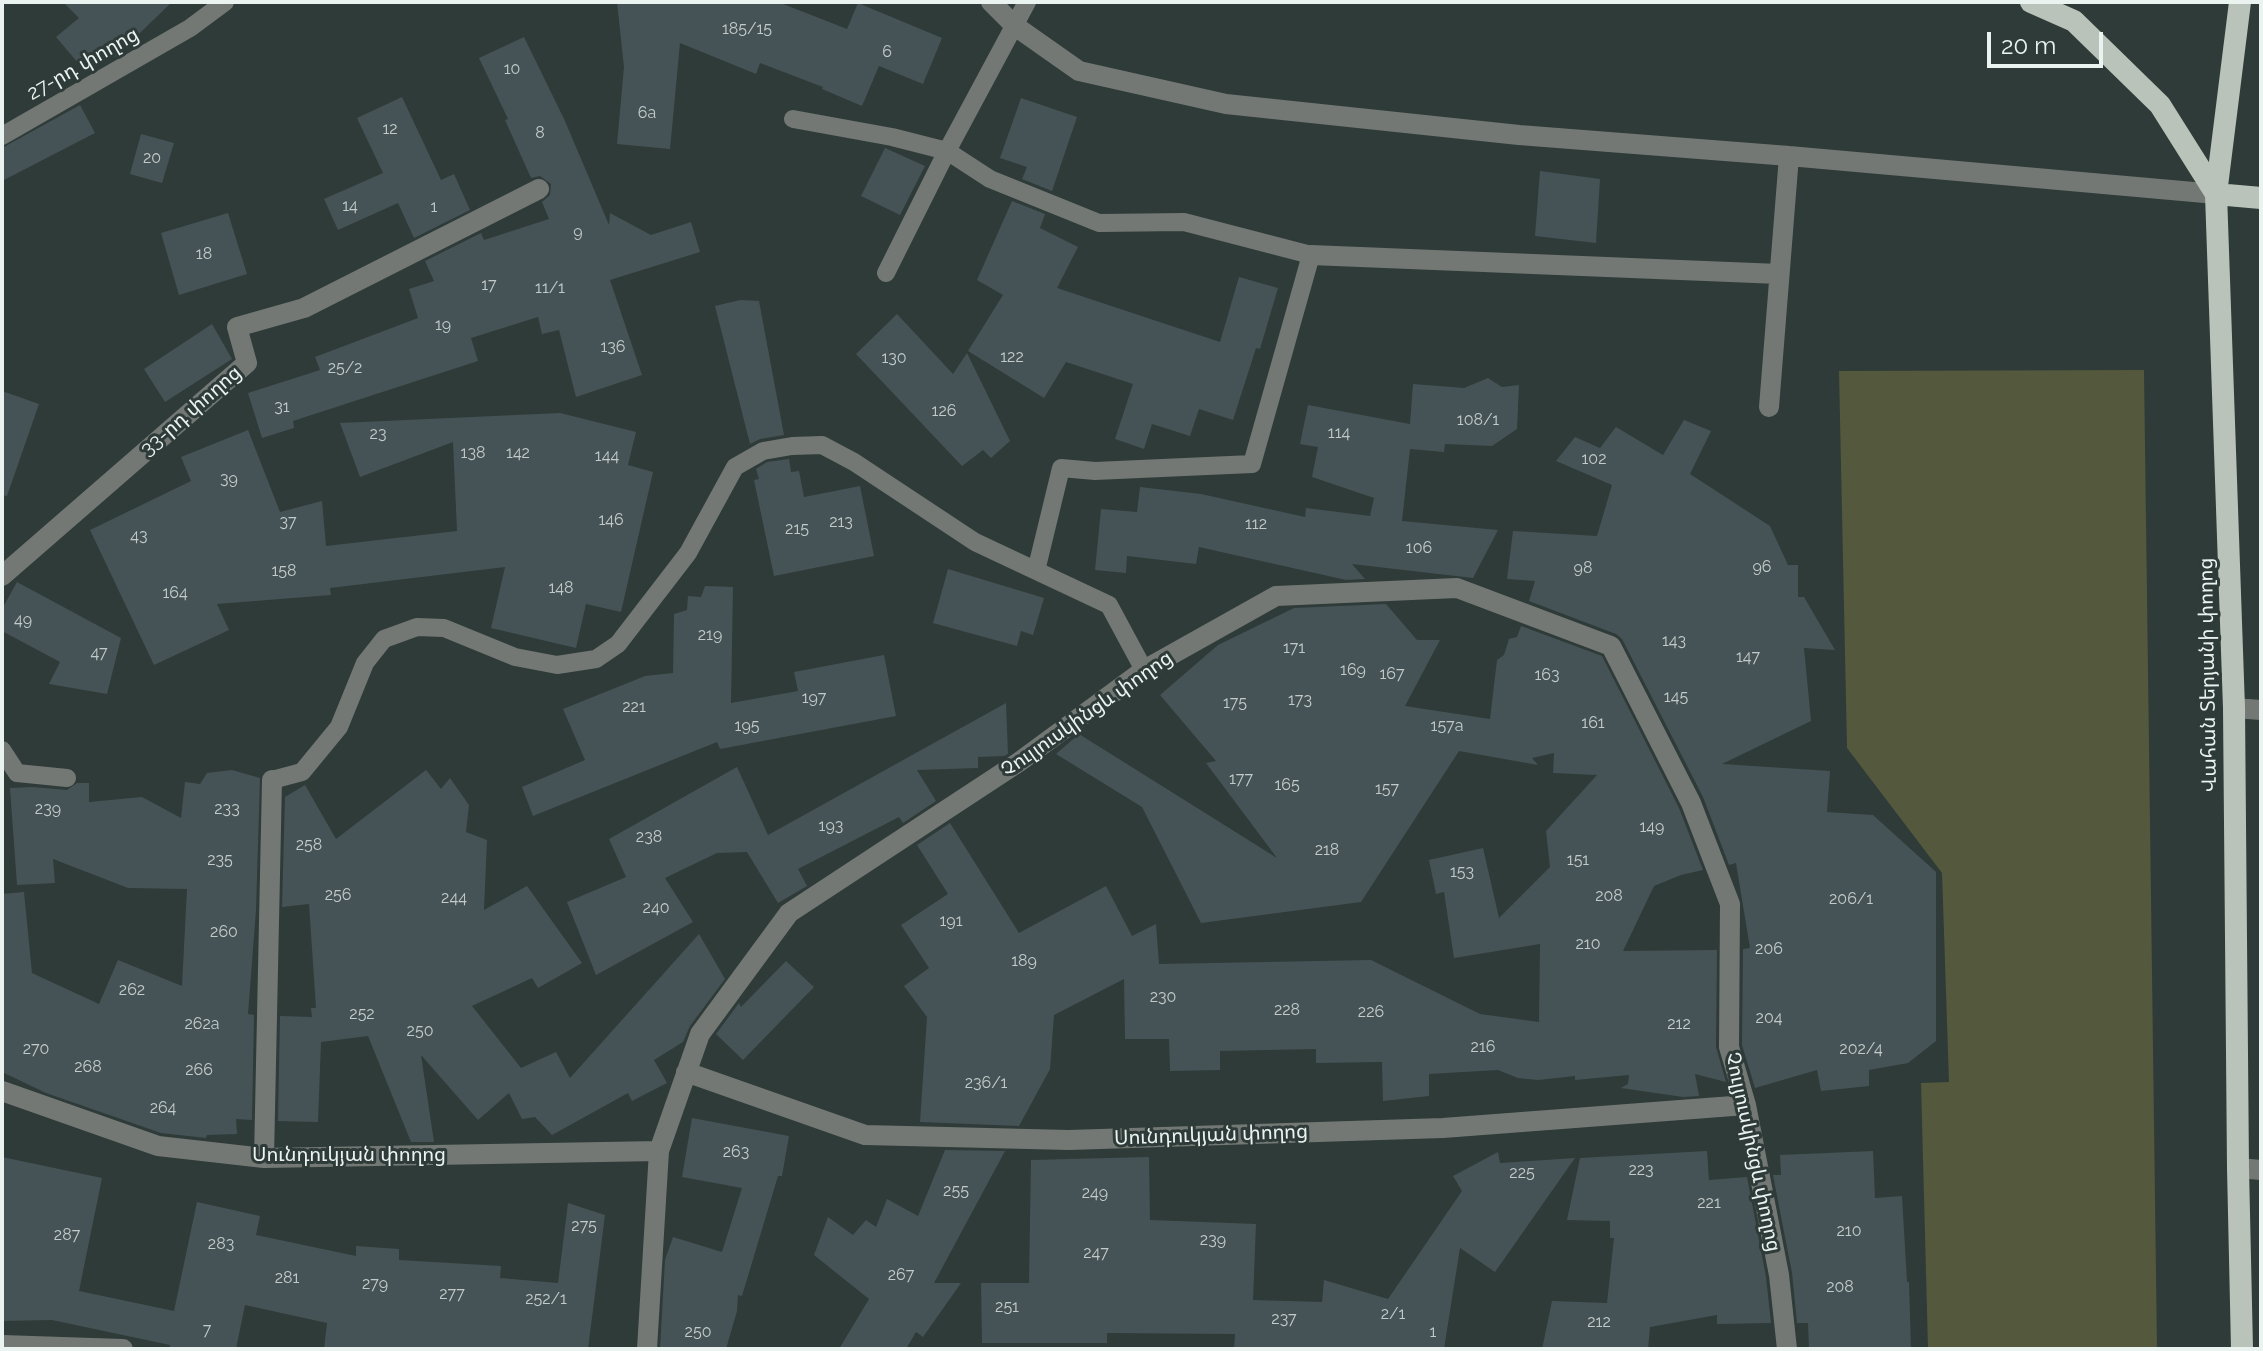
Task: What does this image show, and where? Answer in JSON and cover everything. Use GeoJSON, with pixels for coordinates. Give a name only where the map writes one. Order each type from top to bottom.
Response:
{"type":"FeatureCollection","features":[{"type":"Feature","properties":{"kind":"highway"},"geometry":{"type":"LineString","coordinates":[[2031,2],[2074,21],[2160,105],[2216,194],[2261,198]]}},
{"type":"Feature","properties":{"kind":"highway","name":"Վահան Տերյանի փողոց"},"geometry":{"type":"LineString","coordinates":[[2240,2],[2216,194],[2234,708],[2242,1349]]}},
{"type":"Feature","properties":{"kind":"street"},"geometry":{"type":"LineString","coordinates":[[991,2],[1015,26],[1079,71],[1226,104],[1519,135],[2216,194]]}},
{"type":"Feature","properties":{"kind":"street"},"geometry":{"type":"LineString","coordinates":[[1769,407],[1789,156]]}},
{"type":"Feature","properties":{"kind":"street","name":"33-րդ փողոց"},"geometry":{"type":"LineString","coordinates":[[2,576],[247,363],[237,327],[304,308],[539,189]]}},
{"type":"Feature","properties":{"kind":"street"},"geometry":{"type":"LineString","coordinates":[[1311,255],[1779,274]]}},
{"type":"Feature","properties":{"kind":"street","name":"Չուլյուսկինցև փողոց"},"geometry":{"type":"LineString","coordinates":[[647,1349],[659,1151],[700,1034],[789,913],[1019,762],[1144,670],[1276,596],[1457,588],[1611,646],[1691,803],[1730,904],[1729,1047],[1746,1105],[1779,1275],[1787,1349]]}},
{"type":"Feature","properties":{"kind":"street"},"geometry":{"type":"LineString","coordinates":[[2234,708],[2261,710]]}},
{"type":"Feature","properties":{"kind":"street"},"geometry":{"type":"LineString","coordinates":[[264,1158],[272,780]]}},
{"type":"Feature","properties":{"kind":"street","name":"Սունդուկյան փողոց"},"geometry":{"type":"LineString","coordinates":[[686,1072],[865,1135],[1069,1140],[1427,1128],[1746,1105]]}},
{"type":"Feature","properties":{"kind":"street","name":"Սունդուկյան փողոց"},"geometry":{"type":"LineString","coordinates":[[2,1091],[158,1146],[264,1158],[659,1151]]}},
{"type":"Feature","properties":{"kind":"street"},"geometry":{"type":"LineString","coordinates":[[2238,1168],[2261,1170]]}},
{"type":"Feature","properties":{"kind":"street"},"geometry":{"type":"LineString","coordinates":[[2,1345],[123,1349]]}},
{"type":"Feature","properties":{"kind":"lane","name":"27-րդ փողոց"},"geometry":{"type":"LineString","coordinates":[[2,136],[190,28],[225,2]]}},
{"type":"Feature","properties":{"kind":"lane"},"geometry":{"type":"LineString","coordinates":[[886,273],[1027,2]]}},
{"type":"Feature","properties":{"kind":"lane"},"geometry":{"type":"LineString","coordinates":[[793,119],[892,137],[947,151],[990,179],[1099,223],[1184,222],[1311,255],[1252,464],[1095,471],[1061,468],[1036,571]]}},
{"type":"Feature","properties":{"kind":"lane"},"geometry":{"type":"LineString","coordinates":[[272,780],[302,772],[339,727],[365,663],[384,639],[417,627],[444,628],[515,657],[557,665],[596,659],[618,644],[688,553],[735,467],[763,451],[792,446],[822,445],[854,462],[975,542],[1109,605],[1144,670]]}},
{"type":"Feature","properties":{"kind":"lane"},"geometry":{"type":"LineString","coordinates":[[2,750],[17,773],[67,778]]}},
{"type":"Feature","properties":{"kind":"green space"},"geometry":{"type":"Polygon","coordinates":[[[2144,370],[2157,1349],[1928,1349],[1921,1083],[1949,1082],[1942,873],[1847,748],[1839,371],[2144,370]]]}},
{"type":"Feature","properties":{"kind":"building"},"geometry":{"type":"Polygon","coordinates":[[[63,2],[172,2],[115,57],[108,49],[84,70],[56,37],[79,18],[63,2]]]}},
{"type":"Feature","properties":{"kind":"building"},"geometry":{"type":"Polygon","coordinates":[[[617,2],[778,2],[847,29],[858,3],[942,38],[923,84],[879,66],[862,106],[760,63],[756,74],[680,43],[670,149],[617,144],[624,67],[617,2]]]}},
{"type":"Feature","properties":{"kind":"building"},"geometry":{"type":"Polygon","coordinates":[[[524,37],[565,121],[609,225],[610,213],[651,235],[691,222],[700,252],[610,280],[642,375],[576,397],[559,330],[542,334],[538,317],[471,338],[478,361],[293,421],[294,428],[262,438],[248,393],[320,370],[315,357],[418,318],[409,289],[434,281],[425,261],[481,233],[484,240],[549,219],[542,202],[550,195],[551,184],[540,176],[531,178],[479,58],[524,37]]]}},
{"type":"Feature","properties":{"kind":"building"},"geometry":{"type":"Polygon","coordinates":[[[402,97],[441,180],[454,174],[470,210],[414,238],[398,203],[338,230],[324,199],[383,173],[357,118],[402,97]]]}},
{"type":"Feature","properties":{"kind":"building"},"geometry":{"type":"Polygon","coordinates":[[[1021,98],[1077,117],[1052,191],[1022,179],[1027,167],[1000,158],[1021,98]]]}},
{"type":"Feature","properties":{"kind":"building"},"geometry":{"type":"Polygon","coordinates":[[[80,105],[95,133],[2,181],[2,148],[80,105]]]}},
{"type":"Feature","properties":{"kind":"building"},"geometry":{"type":"Polygon","coordinates":[[[141,134],[174,143],[162,183],[130,174],[141,134]]]}},
{"type":"Feature","properties":{"kind":"building"},"geometry":{"type":"Polygon","coordinates":[[[885,148],[925,166],[900,215],[861,196],[885,148]]]}},
{"type":"Feature","properties":{"kind":"building"},"geometry":{"type":"Polygon","coordinates":[[[1540,171],[1600,179],[1596,243],[1535,236],[1540,171]]]}},
{"type":"Feature","properties":{"kind":"building"},"geometry":{"type":"Polygon","coordinates":[[[1012,201],[1045,214],[1040,228],[1078,247],[1057,288],[1220,342],[1239,277],[1278,288],[1260,349],[1256,348],[1233,420],[1199,409],[1190,436],[1152,424],[1144,449],[1115,439],[1133,384],[1066,362],[1044,398],[968,351],[1003,295],[977,280],[1012,201]]]}},
{"type":"Feature","properties":{"kind":"building"},"geometry":{"type":"Polygon","coordinates":[[[228,213],[247,274],[179,295],[161,233],[228,213]]]}},
{"type":"Feature","properties":{"kind":"building"},"geometry":{"type":"Polygon","coordinates":[[[740,300],[759,301],[784,435],[750,444],[715,306],[740,300]]]}},
{"type":"Feature","properties":{"kind":"building"},"geometry":{"type":"Polygon","coordinates":[[[897,314],[953,374],[967,353],[1010,441],[991,458],[983,450],[962,466],[856,354],[897,314]]]}},
{"type":"Feature","properties":{"kind":"building"},"geometry":{"type":"Polygon","coordinates":[[[212,324],[232,359],[165,402],[144,369],[212,324]]]}},
{"type":"Feature","properties":{"kind":"building"},"geometry":{"type":"Polygon","coordinates":[[[1488,378],[1502,387],[1519,385],[1517,429],[1492,446],[1445,444],[1444,452],[1410,449],[1402,521],[1498,530],[1473,578],[1352,564],[1365,579],[1346,580],[1199,547],[1196,564],[1127,556],[1126,573],[1095,570],[1101,509],[1137,512],[1140,487],[1201,494],[1305,517],[1306,508],[1370,516],[1374,498],[1312,477],[1318,447],[1300,444],[1308,405],[1410,424],[1413,384],[1464,388],[1488,378]]]}},
{"type":"Feature","properties":{"kind":"building"},"geometry":{"type":"Polygon","coordinates":[[[2,391],[39,404],[7,496],[2,495],[2,391]]]}},
{"type":"Feature","properties":{"kind":"building"},"geometry":{"type":"Polygon","coordinates":[[[560,413],[636,432],[628,465],[653,472],[621,612],[586,604],[576,648],[491,628],[505,567],[330,588],[331,595],[217,604],[229,630],[154,665],[90,530],[191,481],[181,457],[248,430],[280,512],[322,501],[326,546],[457,531],[453,442],[360,477],[340,423],[560,413]]]}},
{"type":"Feature","properties":{"kind":"building"},"geometry":{"type":"Polygon","coordinates":[[[1684,420],[1711,431],[1690,474],[1770,526],[1788,565],[1798,565],[1798,597],[1804,597],[1835,650],[1804,648],[1811,721],[1722,764],[1830,771],[1827,812],[1873,815],[1936,872],[1936,1041],[1908,1063],[1869,1070],[1869,1086],[1821,1091],[1817,1070],[1755,1088],[1742,1045],[1743,949],[1750,948],[1736,863],[1729,865],[1703,797],[1622,639],[1529,601],[1535,581],[1507,579],[1513,531],[1597,536],[1612,485],[1556,461],[1575,437],[1600,448],[1616,427],[1663,455],[1684,420]]]}},
{"type":"Feature","properties":{"kind":"building"},"geometry":{"type":"Polygon","coordinates":[[[789,459],[791,472],[799,471],[804,497],[860,486],[874,556],[774,576],[754,480],[759,479],[756,469],[767,462],[789,459]]]}},
{"type":"Feature","properties":{"kind":"building"},"geometry":{"type":"Polygon","coordinates":[[[948,569],[1044,598],[1033,635],[1021,631],[1017,646],[933,623],[948,569]]]}},
{"type":"Feature","properties":{"kind":"building"},"geometry":{"type":"Polygon","coordinates":[[[17,582],[121,638],[107,694],[49,684],[60,662],[2,631],[2,609],[17,582]]]}},
{"type":"Feature","properties":{"kind":"building"},"geometry":{"type":"Polygon","coordinates":[[[705,586],[733,587],[731,703],[798,691],[794,672],[884,655],[896,716],[720,749],[717,742],[533,816],[522,787],[585,760],[563,709],[645,676],[673,673],[674,614],[687,610],[688,596],[701,597],[705,586]]]}},
{"type":"Feature","properties":{"kind":"building"},"geometry":{"type":"Polygon","coordinates":[[[1386,604],[1417,640],[1440,640],[1405,706],[1490,719],[1497,660],[1504,655],[1509,639],[1517,637],[1521,626],[1602,656],[1679,808],[1703,870],[1654,886],[1623,951],[1717,950],[1716,1047],[1726,1082],[1695,1074],[1699,1096],[1683,1097],[1621,1088],[1628,1084],[1629,1075],[1538,1080],[1518,1078],[1498,1070],[1429,1074],[1429,1096],[1383,1101],[1382,1062],[1316,1063],[1316,1049],[1220,1051],[1220,1070],[1170,1071],[1169,1039],[1125,1039],[1124,979],[1054,1015],[1050,1069],[1019,1126],[920,1122],[927,1017],[904,986],[929,968],[901,925],[948,894],[917,845],[950,823],[1019,933],[1106,886],[1132,936],[1156,924],[1159,964],[1371,960],[1480,1014],[1539,1022],[1540,944],[1454,958],[1444,892],[1436,894],[1429,860],[1483,848],[1499,918],[1550,867],[1546,831],[1597,775],[1553,773],[1554,753],[1532,758],[1538,765],[1459,751],[1361,902],[1201,923],[1142,807],[1056,754],[1079,734],[1277,858],[1206,763],[1216,761],[1160,695],[1218,645],[1294,608],[1386,604]]]}},
{"type":"Feature","properties":{"kind":"building"},"geometry":{"type":"Polygon","coordinates":[[[1006,703],[1008,754],[978,757],[978,768],[917,770],[936,801],[903,823],[899,817],[798,869],[807,886],[778,903],[747,852],[717,853],[665,878],[693,922],[596,975],[567,902],[626,877],[609,839],[737,767],[768,835],[1006,703]]]}},
{"type":"Feature","properties":{"kind":"building"},"geometry":{"type":"Polygon","coordinates":[[[232,770],[260,778],[256,910],[248,1014],[254,1015],[252,1120],[236,1119],[237,1134],[207,1135],[206,1138],[161,1133],[46,1093],[2,1072],[2,894],[24,892],[32,973],[99,1004],[118,960],[182,986],[187,889],[128,888],[53,859],[55,883],[17,885],[10,788],[67,790],[77,783],[89,783],[89,802],[142,797],[181,818],[185,782],[200,784],[207,773],[232,770]]]}},
{"type":"Feature","properties":{"kind":"building"},"geometry":{"type":"Polygon","coordinates":[[[426,770],[441,789],[450,778],[469,805],[466,832],[487,840],[484,910],[527,886],[582,963],[538,988],[532,978],[472,1006],[521,1068],[556,1052],[570,1078],[699,934],[725,979],[690,1026],[683,1042],[654,1060],[667,1083],[632,1101],[628,1093],[552,1135],[535,1117],[522,1119],[509,1093],[478,1120],[421,1055],[434,1142],[411,1142],[368,1036],[321,1042],[318,1122],[278,1121],[280,1016],[312,1017],[311,1008],[316,1008],[309,904],[282,907],[285,797],[305,785],[336,839],[426,770]]]}},
{"type":"Feature","properties":{"kind":"building"},"geometry":{"type":"Polygon","coordinates":[[[786,961],[814,987],[743,1060],[716,1034],[739,1003],[741,1007],[786,961]]]}},
{"type":"Feature","properties":{"kind":"building"},"geometry":{"type":"Polygon","coordinates":[[[692,1118],[789,1136],[782,1176],[778,1176],[742,1296],[738,1295],[737,1311],[726,1349],[660,1349],[665,1260],[673,1237],[722,1252],[742,1188],[682,1177],[692,1118]]]}},
{"type":"Feature","properties":{"kind":"building"},"geometry":{"type":"Polygon","coordinates":[[[945,1150],[1005,1151],[934,1283],[961,1283],[923,1337],[916,1332],[906,1349],[839,1349],[869,1299],[814,1255],[828,1217],[853,1235],[866,1220],[876,1227],[887,1199],[918,1216],[945,1150]]]}},
{"type":"Feature","properties":{"kind":"building"},"geometry":{"type":"Polygon","coordinates":[[[1707,1151],[1709,1180],[1747,1177],[1766,1277],[1771,1323],[1717,1324],[1717,1315],[1650,1327],[1648,1349],[1542,1349],[1552,1301],[1607,1303],[1614,1238],[1610,1238],[1610,1221],[1567,1220],[1580,1158],[1707,1151]]]}},
{"type":"Feature","properties":{"kind":"building"},"geometry":{"type":"Polygon","coordinates":[[[1873,1151],[1875,1198],[1902,1196],[1911,1349],[1809,1349],[1808,1323],[1797,1323],[1792,1273],[1773,1175],[1781,1175],[1780,1155],[1873,1151]]]}},
{"type":"Feature","properties":{"kind":"building"},"geometry":{"type":"Polygon","coordinates":[[[1498,1152],[1500,1163],[1575,1158],[1495,1272],[1460,1248],[1444,1349],[1234,1349],[1235,1334],[1107,1333],[1107,1343],[982,1343],[981,1283],[1029,1283],[1031,1160],[1149,1157],[1150,1220],[1256,1224],[1253,1300],[1322,1302],[1324,1280],[1388,1299],[1462,1191],[1453,1176],[1498,1152]]]}},
{"type":"Feature","properties":{"kind":"building"},"geometry":{"type":"Polygon","coordinates":[[[2,1157],[102,1178],[79,1291],[174,1311],[197,1202],[260,1216],[256,1235],[356,1256],[356,1246],[399,1249],[399,1260],[501,1266],[500,1278],[558,1283],[568,1203],[605,1215],[588,1349],[324,1349],[327,1323],[245,1305],[236,1349],[169,1349],[170,1345],[52,1320],[2,1321],[2,1157]]]}}]}
